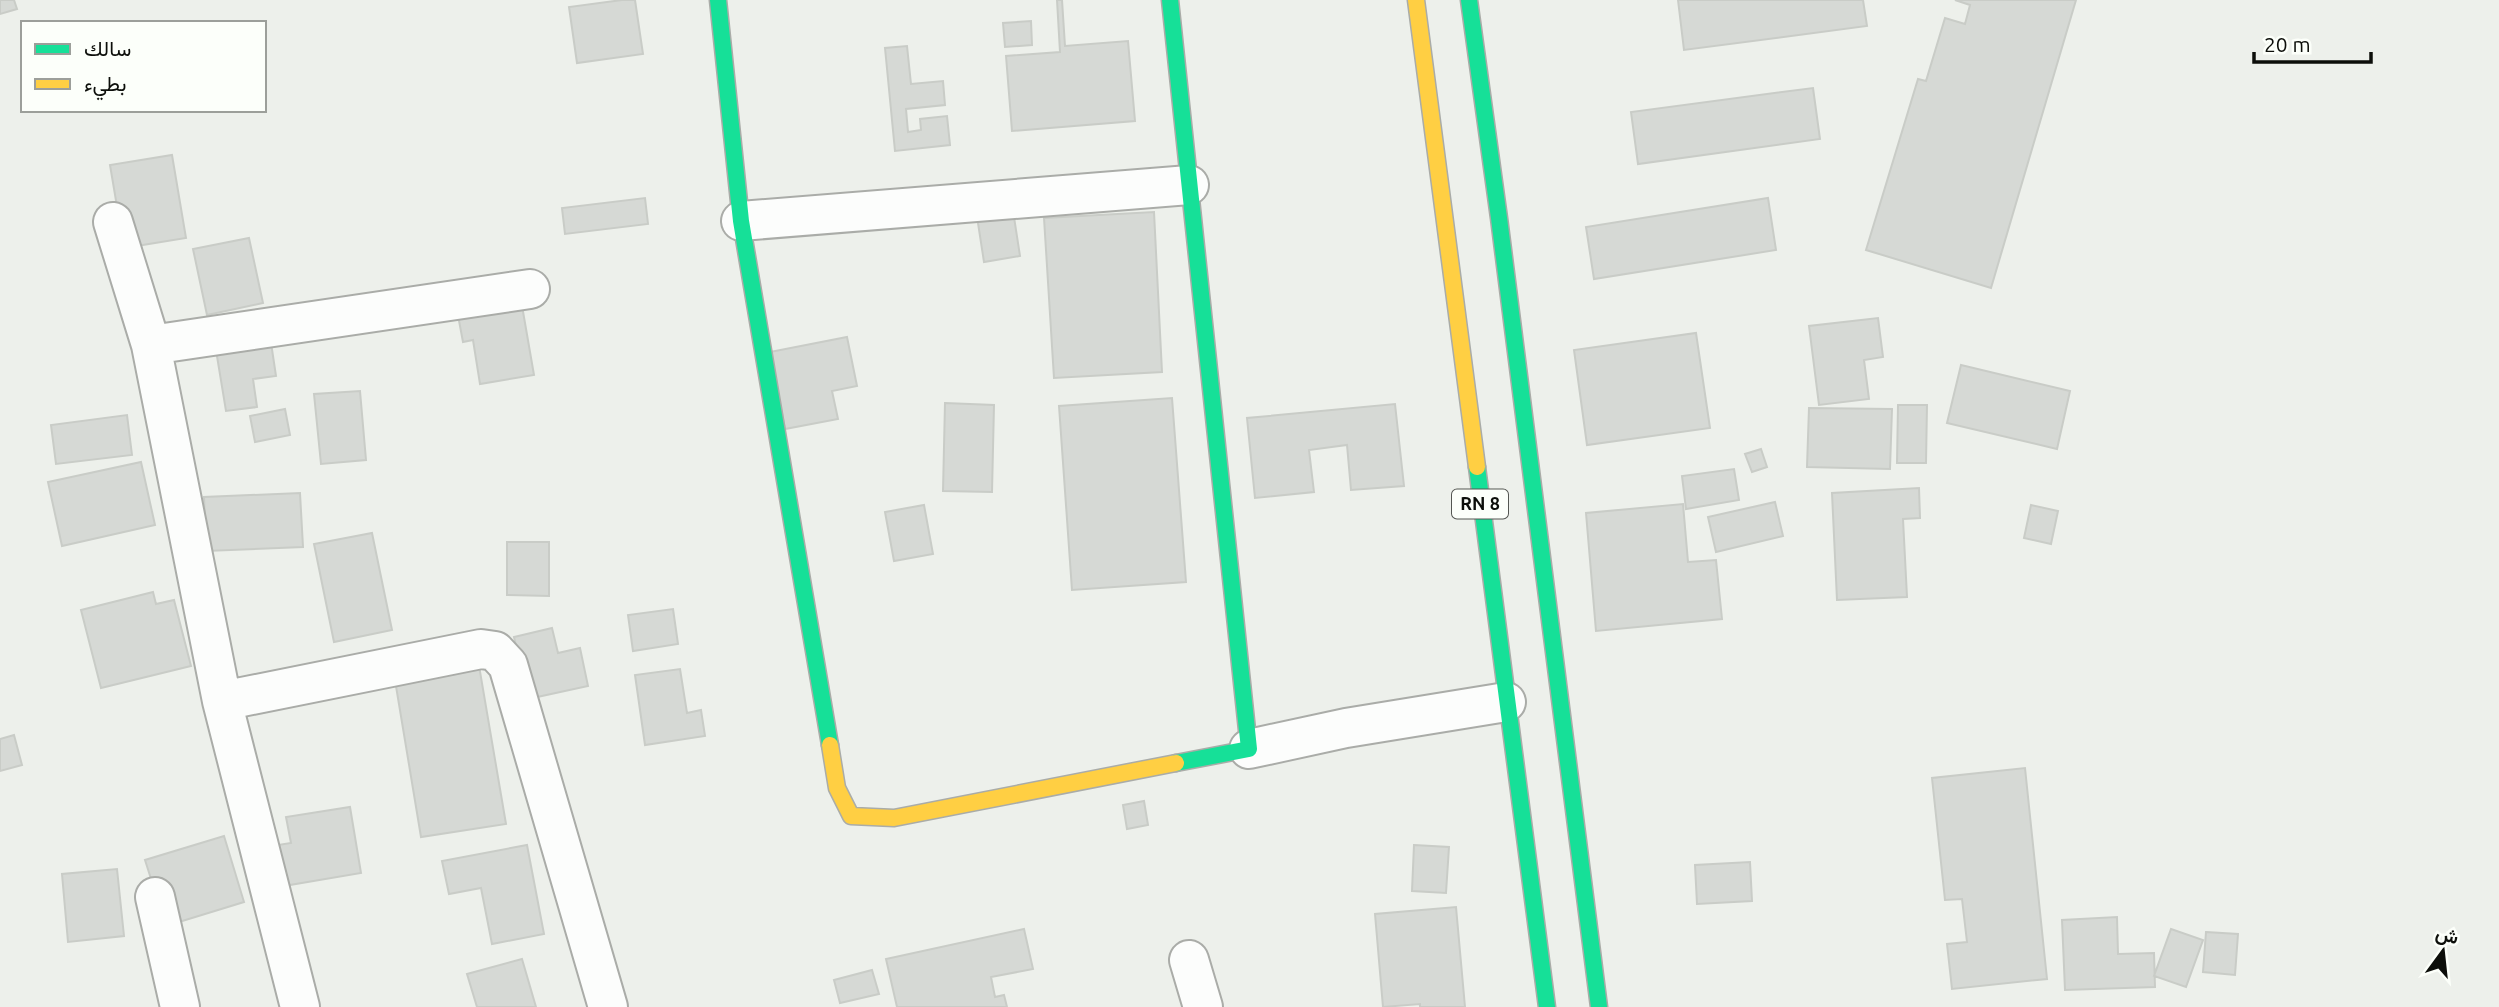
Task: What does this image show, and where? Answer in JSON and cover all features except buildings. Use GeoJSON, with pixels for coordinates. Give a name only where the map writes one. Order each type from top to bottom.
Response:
{"type":"FeatureCollection","features":[{"type":"Feature","properties":{"kind":"main road"},"geometry":{"type":"LineString","coordinates":[[718,0],[741,221],[837,788],[850,816],[894,818],[1248,749],[1170,0]]}},
{"type":"Feature","properties":{"kind":"main road","name":"RN 8"},"geometry":{"type":"LineString","coordinates":[[1416,0],[1547,1007]]}},
{"type":"Feature","properties":{"kind":"main road","name":"RN 8"},"geometry":{"type":"LineString","coordinates":[[1469,0],[1600,1007]]}},
{"type":"Feature","properties":{"kind":"street"},"geometry":{"type":"LineString","coordinates":[[741,221],[1189,185]]}},
{"type":"Feature","properties":{"kind":"street"},"geometry":{"type":"LineString","coordinates":[[113,222],[151,345],[222,701],[299,1007]]}},
{"type":"Feature","properties":{"kind":"street"},"geometry":{"type":"LineString","coordinates":[[151,345],[530,289]]}},
{"type":"Feature","properties":{"kind":"street"},"geometry":{"type":"LineString","coordinates":[[222,701],[481,649],[495,651],[508,665],[608,1007]]}},
{"type":"Feature","properties":{"kind":"street"},"geometry":{"type":"LineString","coordinates":[[1248,749],[1346,728],[1506,702]]}},
{"type":"Feature","properties":{"kind":"street"},"geometry":{"type":"LineString","coordinates":[[155,897],[180,1007]]}},
{"type":"Feature","properties":{"kind":"street"},"geometry":{"type":"LineString","coordinates":[[1189,960],[1203,1007]]}},
{"type":"Feature","properties":{"kind":"traffic: fast"},"geometry":{"type":"LineString","coordinates":[[718,0],[741,221],[830,745]]}},
{"type":"Feature","properties":{"kind":"traffic: fast"},"geometry":{"type":"LineString","coordinates":[[1170,0],[1249,749],[1176,763]]}},
{"type":"Feature","properties":{"kind":"traffic: fast"},"geometry":{"type":"LineString","coordinates":[[1469,0],[1599,1007]]}},
{"type":"Feature","properties":{"kind":"traffic: fast"},"geometry":{"type":"LineString","coordinates":[[1477,467],[1547,1007]]}},
{"type":"Feature","properties":{"kind":"traffic: slow"},"geometry":{"type":"LineString","coordinates":[[1416,0],[1477,467]]}},
{"type":"Feature","properties":{"kind":"traffic: slow"},"geometry":{"type":"LineString","coordinates":[[830,745],[837,788],[851,816],[894,818],[1176,763]]}}]}
